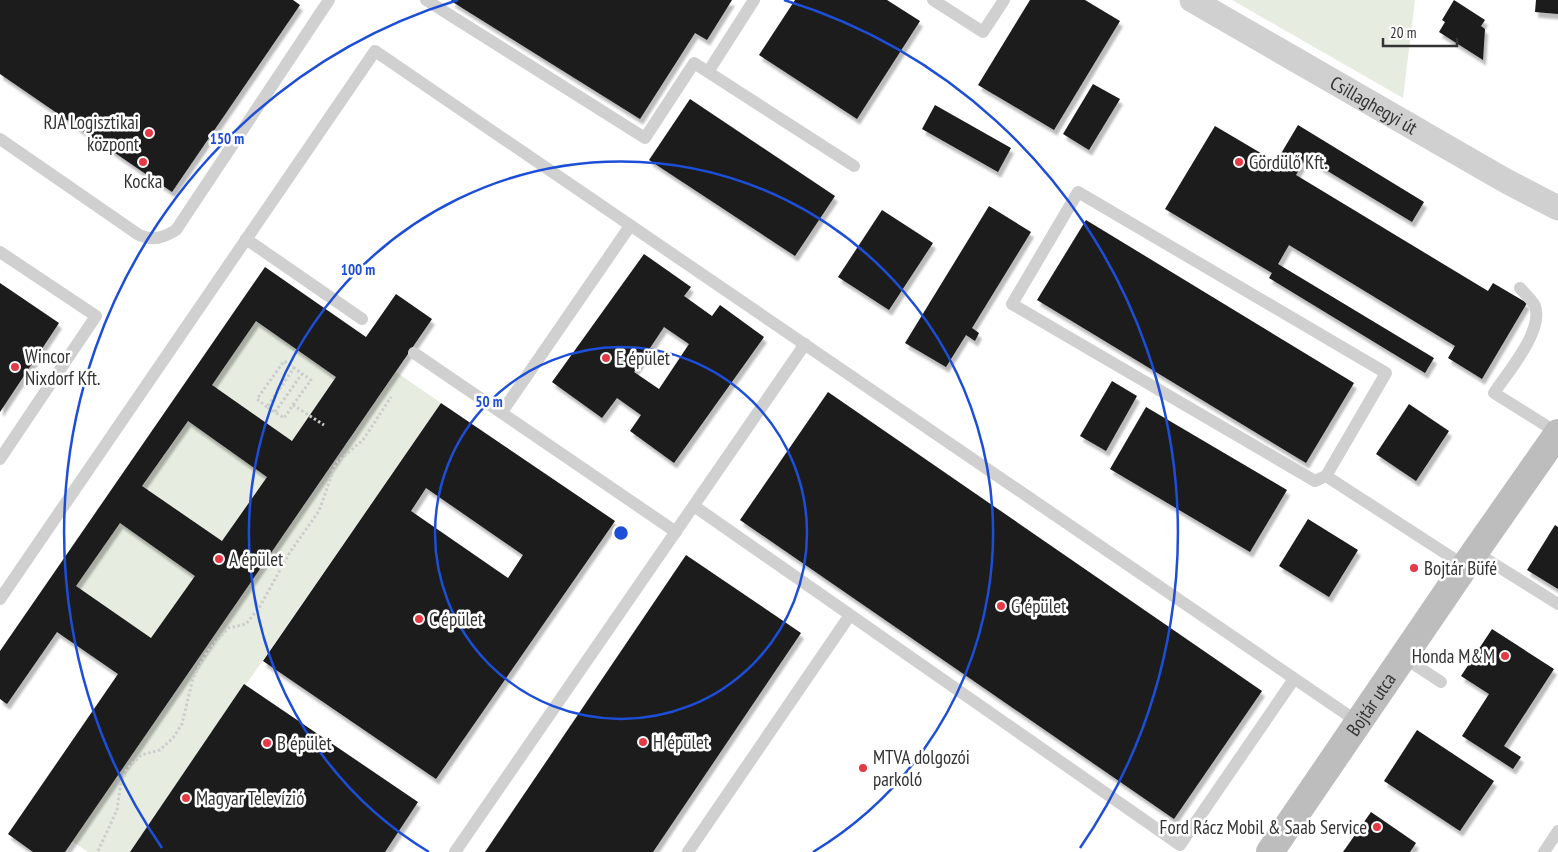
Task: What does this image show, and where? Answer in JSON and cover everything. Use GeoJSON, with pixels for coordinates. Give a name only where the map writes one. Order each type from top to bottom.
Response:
{"type":"FeatureCollection","features":[{"type":"Feature","properties":{"kind":"street","name":"Csillaghegyi út"},"geometry":{"type":"LineString","coordinates":[[1192,0],[1506,181],[1558,208]]}},
{"type":"Feature","properties":{"kind":"street","name":"Bojtár utca"},"geometry":{"type":"LineString","coordinates":[[1270,852],[1402,657],[1558,433]]}},
{"type":"Feature","properties":{"kind":"lane"},"geometry":{"type":"LineString","coordinates":[[0,139],[139,234],[157,239],[168,236],[176,230],[329,0]]}},
{"type":"Feature","properties":{"kind":"lane"},"geometry":{"type":"LineString","coordinates":[[426,0],[645,138],[694,62],[854,166]]}},
{"type":"Feature","properties":{"kind":"lane"},"geometry":{"type":"LineString","coordinates":[[708,72],[754,0]]}},
{"type":"Feature","properties":{"kind":"lane"},"geometry":{"type":"LineString","coordinates":[[934,0],[983,32],[1004,0]]}},
{"type":"Feature","properties":{"kind":"lane"},"geometry":{"type":"LineString","coordinates":[[0,599],[375,50],[1358,722]]}},
{"type":"Feature","properties":{"kind":"lane"},"geometry":{"type":"LineString","coordinates":[[1078,192],[1386,373],[1326,476],[1315,481],[1012,304],[1078,192]]}},
{"type":"Feature","properties":{"kind":"lane"},"geometry":{"type":"LineString","coordinates":[[502,412],[630,226]]}},
{"type":"Feature","properties":{"kind":"lane"},"geometry":{"type":"LineString","coordinates":[[246,239],[362,319]]}},
{"type":"Feature","properties":{"kind":"lane"},"geometry":{"type":"LineString","coordinates":[[0,252],[96,316],[0,458]]}},
{"type":"Feature","properties":{"kind":"lane"},"geometry":{"type":"LineString","coordinates":[[1520,288],[1534,306],[1536,319],[1532,336],[1494,393],[1558,433]]}},
{"type":"Feature","properties":{"kind":"lane"},"geometry":{"type":"LineString","coordinates":[[455,852],[806,344]]}},
{"type":"Feature","properties":{"kind":"lane"},"geometry":{"type":"LineString","coordinates":[[414,353],[676,532]]}},
{"type":"Feature","properties":{"kind":"lane"},"geometry":{"type":"LineString","coordinates":[[1326,476],[1470,559],[1558,604]]}},
{"type":"Feature","properties":{"kind":"lane"},"geometry":{"type":"LineString","coordinates":[[694,506],[1180,845],[1294,679]]}},
{"type":"Feature","properties":{"kind":"lane"},"geometry":{"type":"LineString","coordinates":[[688,852],[850,615]]}},
{"type":"Feature","properties":{"kind":"lane"},"geometry":{"type":"LineString","coordinates":[[1402,657],[1441,682]]}},
{"type":"Feature","properties":{"kind":"lane"},"geometry":{"type":"LineString","coordinates":[[1544,852],[1558,831]]}},
{"type":"Feature","properties":{"kind":"path"},"geometry":{"type":"LineString","coordinates":[[284,361],[294,368],[311,380],[284,418],[256,399],[284,361]]}},
{"type":"Feature","properties":{"kind":"path"},"geometry":{"type":"LineString","coordinates":[[267,407],[294,368]]}},
{"type":"Feature","properties":{"kind":"path"},"geometry":{"type":"LineString","coordinates":[[276,412],[302,374]]}},
{"type":"Feature","properties":{"kind":"path"},"geometry":{"type":"LineString","coordinates":[[98,851],[117,810],[121,782],[127,769],[141,755],[160,750],[173,738],[182,724],[193,678],[207,652],[228,628],[246,624],[259,608],[290,552],[319,511],[336,463],[363,440],[391,397]]}},
{"type":"Feature","properties":{"kind":"path"},"geometry":{"type":"LineString","coordinates":[[293,405],[324,425]]}},
{"type":"Feature","properties":{"kind":"shaded area"},"geometry":{"type":"Polygon","coordinates":[[[1232,0],[1415,0],[1403,98],[1232,0]]]}},
{"type":"Feature","properties":{"kind":"shaded area"},"geometry":{"type":"Polygon","coordinates":[[[256,321],[336,377],[292,441],[212,385],[256,321]]]}},
{"type":"Feature","properties":{"kind":"shaded area"},"geometry":{"type":"Polygon","coordinates":[[[396,372],[441,403],[130,852],[88,852],[72,841],[396,372]]]}},
{"type":"Feature","properties":{"kind":"shaded area"},"geometry":{"type":"Polygon","coordinates":[[[188,421],[267,477],[222,541],[142,486],[188,421]]]}},
{"type":"Feature","properties":{"kind":"shaded area"},"geometry":{"type":"Polygon","coordinates":[[[120,523],[195,576],[151,638],[76,586],[120,523]]]}},
{"type":"Feature","properties":{"kind":"building","name":"RJA Logisztikai központ"},"geometry":{"type":"Polygon","coordinates":[[[0,0],[293,0],[300,5],[172,192],[0,74],[0,0]]]}},
{"type":"Feature","properties":{"kind":"building"},"geometry":{"type":"Polygon","coordinates":[[[452,0],[732,0],[707,40],[695,33],[640,119],[452,0]]]}},
{"type":"Feature","properties":{"kind":"building"},"geometry":{"type":"Polygon","coordinates":[[[795,0],[887,0],[920,21],[857,119],[759,55],[795,0]]]}},
{"type":"Feature","properties":{"kind":"building"},"geometry":{"type":"Polygon","coordinates":[[[1030,0],[1085,0],[1120,21],[1054,130],[978,85],[1030,0]]]}},
{"type":"Feature","properties":{"kind":"building"},"geometry":{"type":"Polygon","coordinates":[[[1454,0],[1485,20],[1481,26],[1485,29],[1483,60],[1439,32],[1445,22],[1442,20],[1454,0]]]}},
{"type":"Feature","properties":{"kind":"building"},"geometry":{"type":"Polygon","coordinates":[[[1536,0],[1558,0],[1558,14],[1535,12],[1536,0]]]}},
{"type":"Feature","properties":{"kind":"building"},"geometry":{"type":"Polygon","coordinates":[[[1093,84],[1120,99],[1089,150],[1063,134],[1093,84]]]}},
{"type":"Feature","properties":{"kind":"building"},"geometry":{"type":"Polygon","coordinates":[[[690,99],[835,196],[795,256],[649,160],[690,99]]]}},
{"type":"Feature","properties":{"kind":"building"},"geometry":{"type":"Polygon","coordinates":[[[935,105],[1011,148],[998,172],[922,129],[935,105]]]}},
{"type":"Feature","properties":{"kind":"building"},"geometry":{"type":"Polygon","coordinates":[[[1298,125],[1424,202],[1412,222],[1306,158],[1296,175],[1488,291],[1493,283],[1527,303],[1482,379],[1448,358],[1455,346],[1289,245],[1278,264],[1434,358],[1425,373],[1269,278],[1272,273],[1165,209],[1215,126],[1276,162],[1298,125]]]}},
{"type":"Feature","properties":{"kind":"building"},"geometry":{"type":"Polygon","coordinates":[[[989,206],[1031,232],[972,328],[979,333],[975,341],[966,335],[946,367],[905,343],[989,206]]]}},
{"type":"Feature","properties":{"kind":"building"},"geometry":{"type":"Polygon","coordinates":[[[882,210],[933,243],[889,310],[838,277],[882,210]]]}},
{"type":"Feature","properties":{"kind":"building"},"geometry":{"type":"Polygon","coordinates":[[[1086,220],[1354,383],[1306,463],[1037,300],[1086,220]]]}},
{"type":"Feature","properties":{"kind":"building","name":"E épület"},"geometry":{"type":"Polygon","coordinates":[[[644,254],[691,287],[684,296],[712,316],[720,305],[764,337],[674,463],[630,431],[641,415],[617,398],[602,418],[552,382],[644,254]],[[664,327],[634,372],[659,389],[689,344],[664,327]]]}},
{"type":"Feature","properties":{"kind":"building","name":"A épület"},"geometry":{"type":"Polygon","coordinates":[[[265,267],[366,337],[396,294],[432,319],[65,852],[33,852],[8,834],[118,674],[57,632],[7,704],[0,699],[0,651],[265,267]],[[256,321],[212,385],[292,441],[336,377],[256,321]],[[188,421],[142,486],[222,541],[267,477],[188,421]],[[120,523],[76,586],[151,638],[195,576],[120,523]]]}},
{"type":"Feature","properties":{"kind":"building","name":"Wincor Nixdorf Kft."},"geometry":{"type":"Polygon","coordinates":[[[0,283],[59,323],[0,412],[0,283]]]}},
{"type":"Feature","properties":{"kind":"building"},"geometry":{"type":"Polygon","coordinates":[[[1112,381],[1137,396],[1106,451],[1080,436],[1112,381]]]}},
{"type":"Feature","properties":{"kind":"building","name":"G épület"},"geometry":{"type":"Polygon","coordinates":[[[828,392],[1262,691],[1174,819],[740,520],[828,392]]]}},
{"type":"Feature","properties":{"kind":"building","name":"C épület"},"geometry":{"type":"Polygon","coordinates":[[[441,403],[615,521],[436,779],[263,661],[441,403]],[[426,488],[411,511],[508,578],[523,555],[426,488]]]}},
{"type":"Feature","properties":{"kind":"building"},"geometry":{"type":"Polygon","coordinates":[[[1409,404],[1449,431],[1416,481],[1376,454],[1409,404]]]}},
{"type":"Feature","properties":{"kind":"building"},"geometry":{"type":"Polygon","coordinates":[[[1146,407],[1287,490],[1250,552],[1110,469],[1146,407]]]}},
{"type":"Feature","properties":{"kind":"building"},"geometry":{"type":"Polygon","coordinates":[[[1308,519],[1358,550],[1329,597],[1279,566],[1308,519]]]}},
{"type":"Feature","properties":{"kind":"building"},"geometry":{"type":"Polygon","coordinates":[[[1555,525],[1558,527],[1558,589],[1527,570],[1555,525]]]}},
{"type":"Feature","properties":{"kind":"building","name":"H épület"},"geometry":{"type":"Polygon","coordinates":[[[686,555],[801,633],[653,852],[485,852],[686,555]]]}},
{"type":"Feature","properties":{"kind":"building"},"geometry":{"type":"Polygon","coordinates":[[[1492,629],[1554,669],[1504,746],[1521,757],[1513,769],[1462,736],[1489,694],[1461,676],[1492,629]]]}},
{"type":"Feature","properties":{"kind":"building","name":"B épület"},"geometry":{"type":"Polygon","coordinates":[[[244,684],[418,802],[385,852],[130,852],[244,684]]]}},
{"type":"Feature","properties":{"kind":"building"},"geometry":{"type":"Polygon","coordinates":[[[1417,730],[1494,781],[1460,831],[1384,781],[1417,730]]]}},
{"type":"Feature","properties":{"kind":"building","name":"Ford Rácz Mobil & Saab Service"},"geometry":{"type":"Polygon","coordinates":[[[1371,812],[1416,843],[1410,852],[1343,852],[1371,812]]]}},
{"type":"Feature","properties":{"kind":"place","name":"RJA Logisztikai központ"},"geometry":{"type":"Point","coordinates":[149,133]}},
{"type":"Feature","properties":{"kind":"place","name":"Kocka"},"geometry":{"type":"Point","coordinates":[143,162]}},
{"type":"Feature","properties":{"kind":"place","name":"Gördülő Kft."},"geometry":{"type":"Point","coordinates":[1239,162]}},
{"type":"Feature","properties":{"kind":"place","name":"E épület"},"geometry":{"type":"Point","coordinates":[606,358]}},
{"type":"Feature","properties":{"kind":"place","name":"Wincor Nixdorf Kft."},"geometry":{"type":"Point","coordinates":[15,367]}},
{"type":"Feature","properties":{"kind":"place","name":"A épület"},"geometry":{"type":"Point","coordinates":[219,559]}},
{"type":"Feature","properties":{"kind":"place","name":"Bojtár Büfé"},"geometry":{"type":"Point","coordinates":[1414,568]}},
{"type":"Feature","properties":{"kind":"place","name":"G épület"},"geometry":{"type":"Point","coordinates":[1001,606]}},
{"type":"Feature","properties":{"kind":"place","name":"C épület"},"geometry":{"type":"Point","coordinates":[419,619]}},
{"type":"Feature","properties":{"kind":"place","name":"Honda M&M"},"geometry":{"type":"Point","coordinates":[1505,656]}},
{"type":"Feature","properties":{"kind":"place","name":"H épület"},"geometry":{"type":"Point","coordinates":[643,742]}},
{"type":"Feature","properties":{"kind":"place","name":"B épület"},"geometry":{"type":"Point","coordinates":[267,743]}},
{"type":"Feature","properties":{"kind":"place","name":"MTVA dolgozói parkoló"},"geometry":{"type":"Point","coordinates":[863,768]}},
{"type":"Feature","properties":{"kind":"place","name":"Magyar Televízió"},"geometry":{"type":"Point","coordinates":[186,798]}},
{"type":"Feature","properties":{"kind":"place","name":"Ford Rácz Mobil & Saab Service"},"geometry":{"type":"Point","coordinates":[1377,827]}}]}
